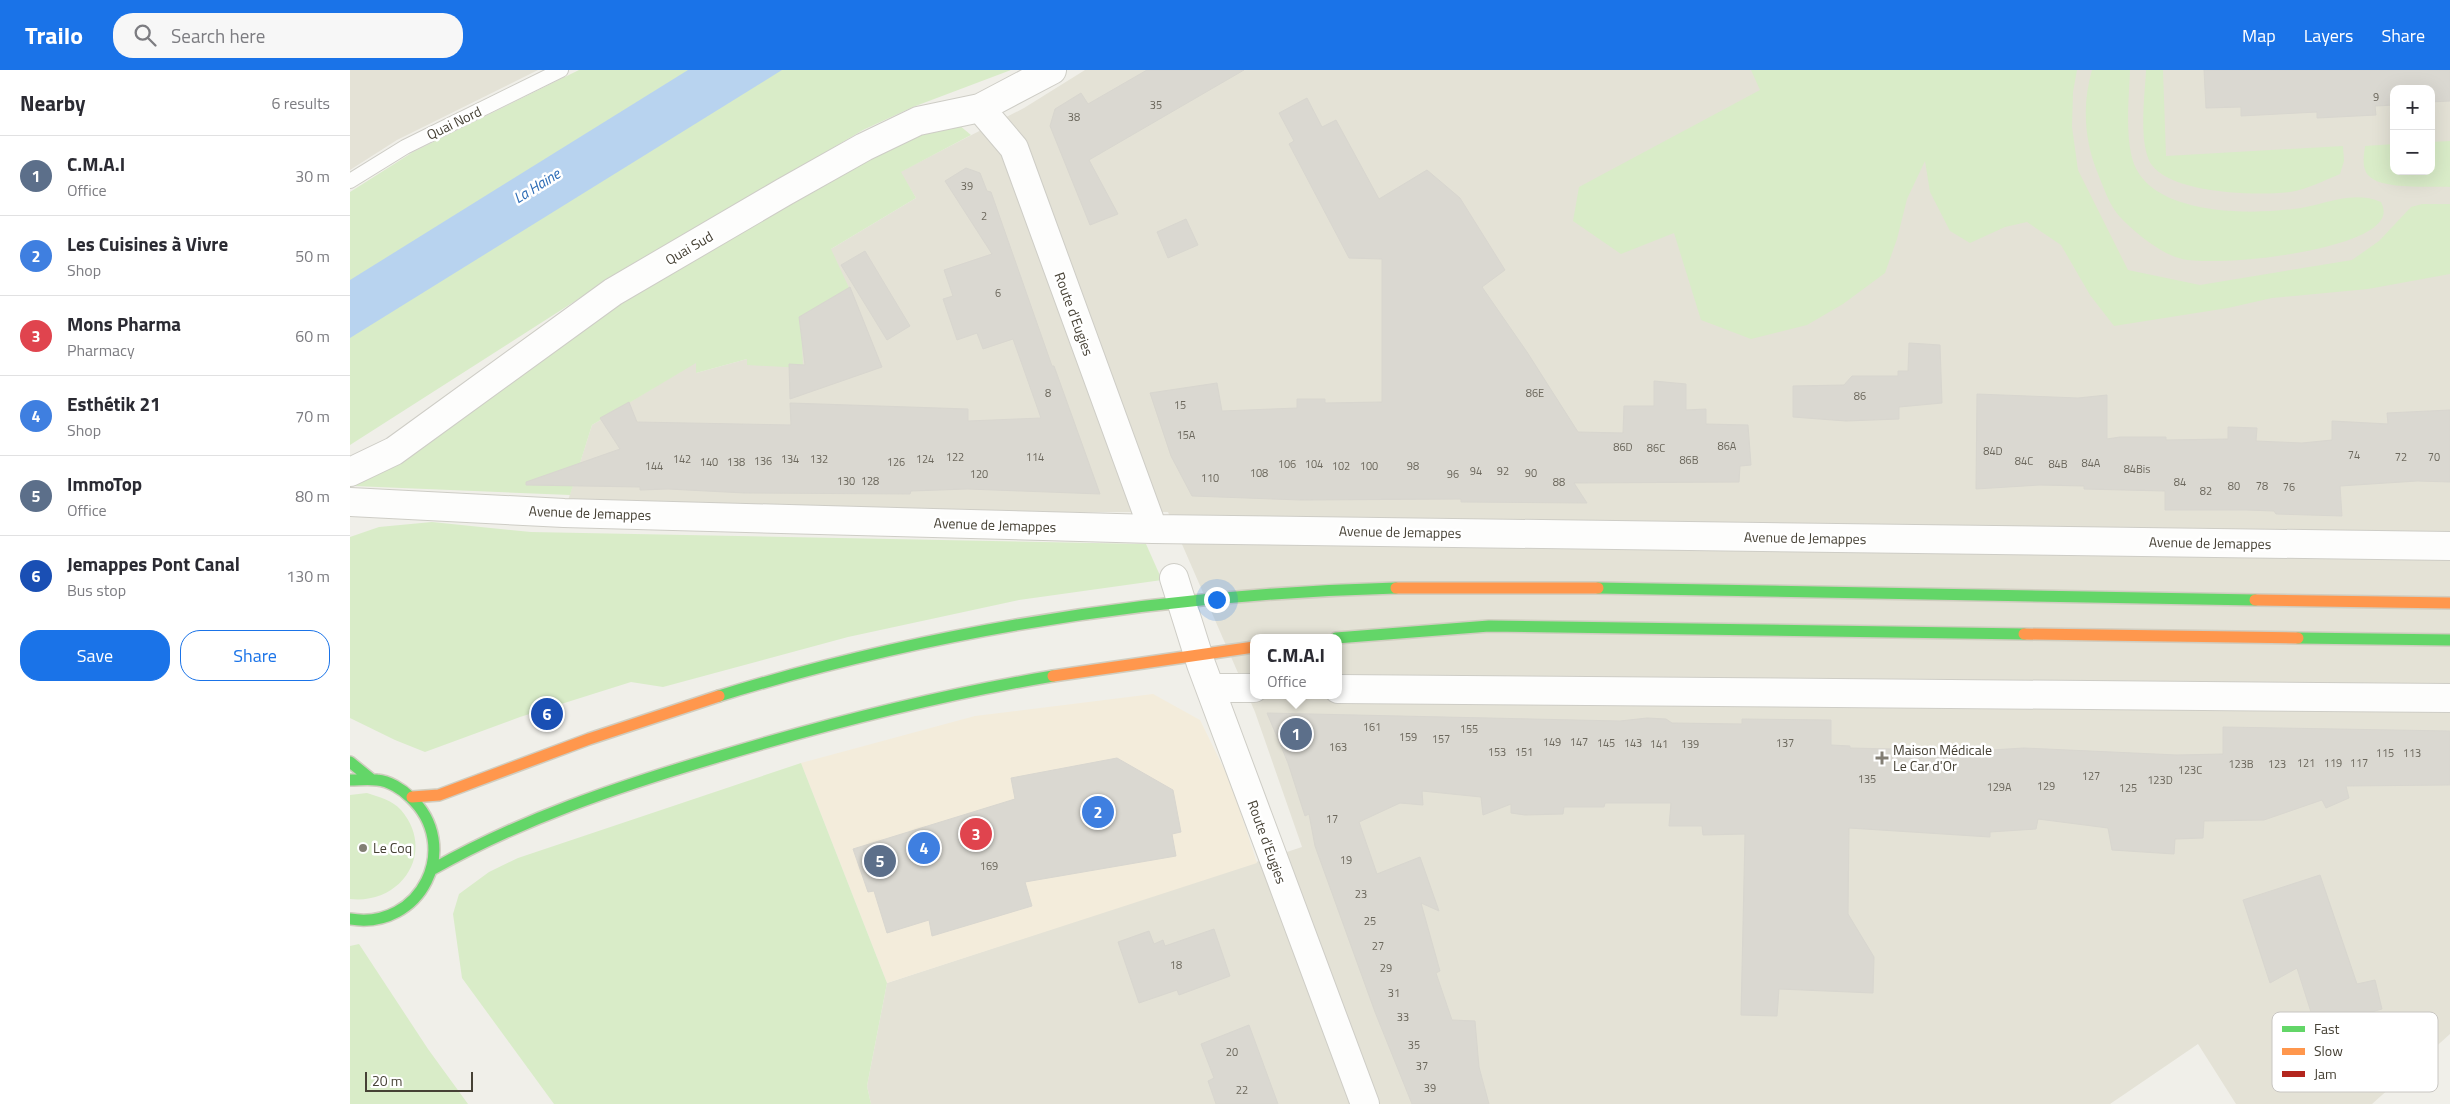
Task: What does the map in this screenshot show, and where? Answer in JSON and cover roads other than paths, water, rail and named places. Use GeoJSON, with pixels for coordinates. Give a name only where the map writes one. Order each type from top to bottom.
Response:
{"type":"FeatureCollection","features":[{"type":"Feature","properties":{"kind":"main road"},"geometry":{"type":"LineString","coordinates":[[412,797],[438,795],[640,722],[742,689],[837,662],[1178,589],[1284,591],[1391,587],[1513,587],[2450,603]]}},
{"type":"Feature","properties":{"kind":"main road"},"geometry":{"type":"LineString","coordinates":[[1342,638],[1489,626],[2450,640]]}},
{"type":"Feature","properties":{"kind":"main road"},"geometry":{"type":"LineString","coordinates":[[433,869],[498,833],[543,815],[639,781],[786,735],[908,704],[1118,663],[1250,647]]}},
{"type":"Feature","properties":{"kind":"main road"},"geometry":{"type":"LineString","coordinates":[[350,762],[371,779]]}},
{"type":"Feature","properties":{"kind":"main road"},"geometry":{"type":"LineString","coordinates":[[350,780],[371,779],[392,784],[412,797],[424,811],[432,827],[436,845],[433,869],[422,892],[405,908],[390,916],[374,920],[350,919]]}},
{"type":"Feature","properties":{"kind":"street","name":"Quai Sud"},"geometry":{"type":"LineString","coordinates":[[350,472],[394,451],[613,292],[784,192],[864,147],[918,121],[980,108],[1052,70]]}},
{"type":"Feature","properties":{"kind":"street","name":"Route d'Eugies"},"geometry":{"type":"LineString","coordinates":[[980,108],[995,128],[1014,148],[1153,529]]}},
{"type":"Feature","properties":{"kind":"street","name":"Avenue de Jemappes"},"geometry":{"type":"LineString","coordinates":[[350,502],[564,513],[1153,529],[2450,546]]}},
{"type":"Feature","properties":{"kind":"street","name":"Route d'Eugies"},"geometry":{"type":"LineString","coordinates":[[1178,589],[1210,688],[1366,1104]]}},
{"type":"Feature","properties":{"kind":"street"},"geometry":{"type":"LineString","coordinates":[[1210,688],[1250,688]]}},
{"type":"Feature","properties":{"kind":"street"},"geometry":{"type":"LineString","coordinates":[[1342,689],[2450,698]]}},
{"type":"Feature","properties":{"kind":"lane","name":"Quai Nord"},"geometry":{"type":"LineString","coordinates":[[350,181],[405,147],[561,70]]}},
{"type":"Feature","properties":{"kind":"water","name":"La Haine"},"geometry":{"type":"Polygon","coordinates":[[[688,70],[782,70],[350,338],[350,280],[688,70]]]}},
{"type":"Feature","properties":{"kind":"place","name":"Jemappes Pont Canal"},"geometry":{"type":"Point","coordinates":[547,714]}},
{"type":"Feature","properties":{"kind":"place","name":"C.M.A.I"},"geometry":{"type":"Point","coordinates":[1296,734]}},
{"type":"Feature","properties":{"kind":"place","name":"Maison Médicale Le Car d'Or"},"geometry":{"type":"Point","coordinates":[1882,758]}},
{"type":"Feature","properties":{"kind":"place","name":"Les Cuisines à Vivre"},"geometry":{"type":"Point","coordinates":[1098,812]}},
{"type":"Feature","properties":{"kind":"place","name":"Mons Pharma"},"geometry":{"type":"Point","coordinates":[976,834]}},
{"type":"Feature","properties":{"kind":"place","name":"Le Coq"},"geometry":{"type":"Point","coordinates":[363,848]}},
{"type":"Feature","properties":{"kind":"place","name":"Esthétik 21"},"geometry":{"type":"Point","coordinates":[924,848]}},
{"type":"Feature","properties":{"kind":"place","name":"ImmoTop"},"geometry":{"type":"Point","coordinates":[880,861]}}]}
